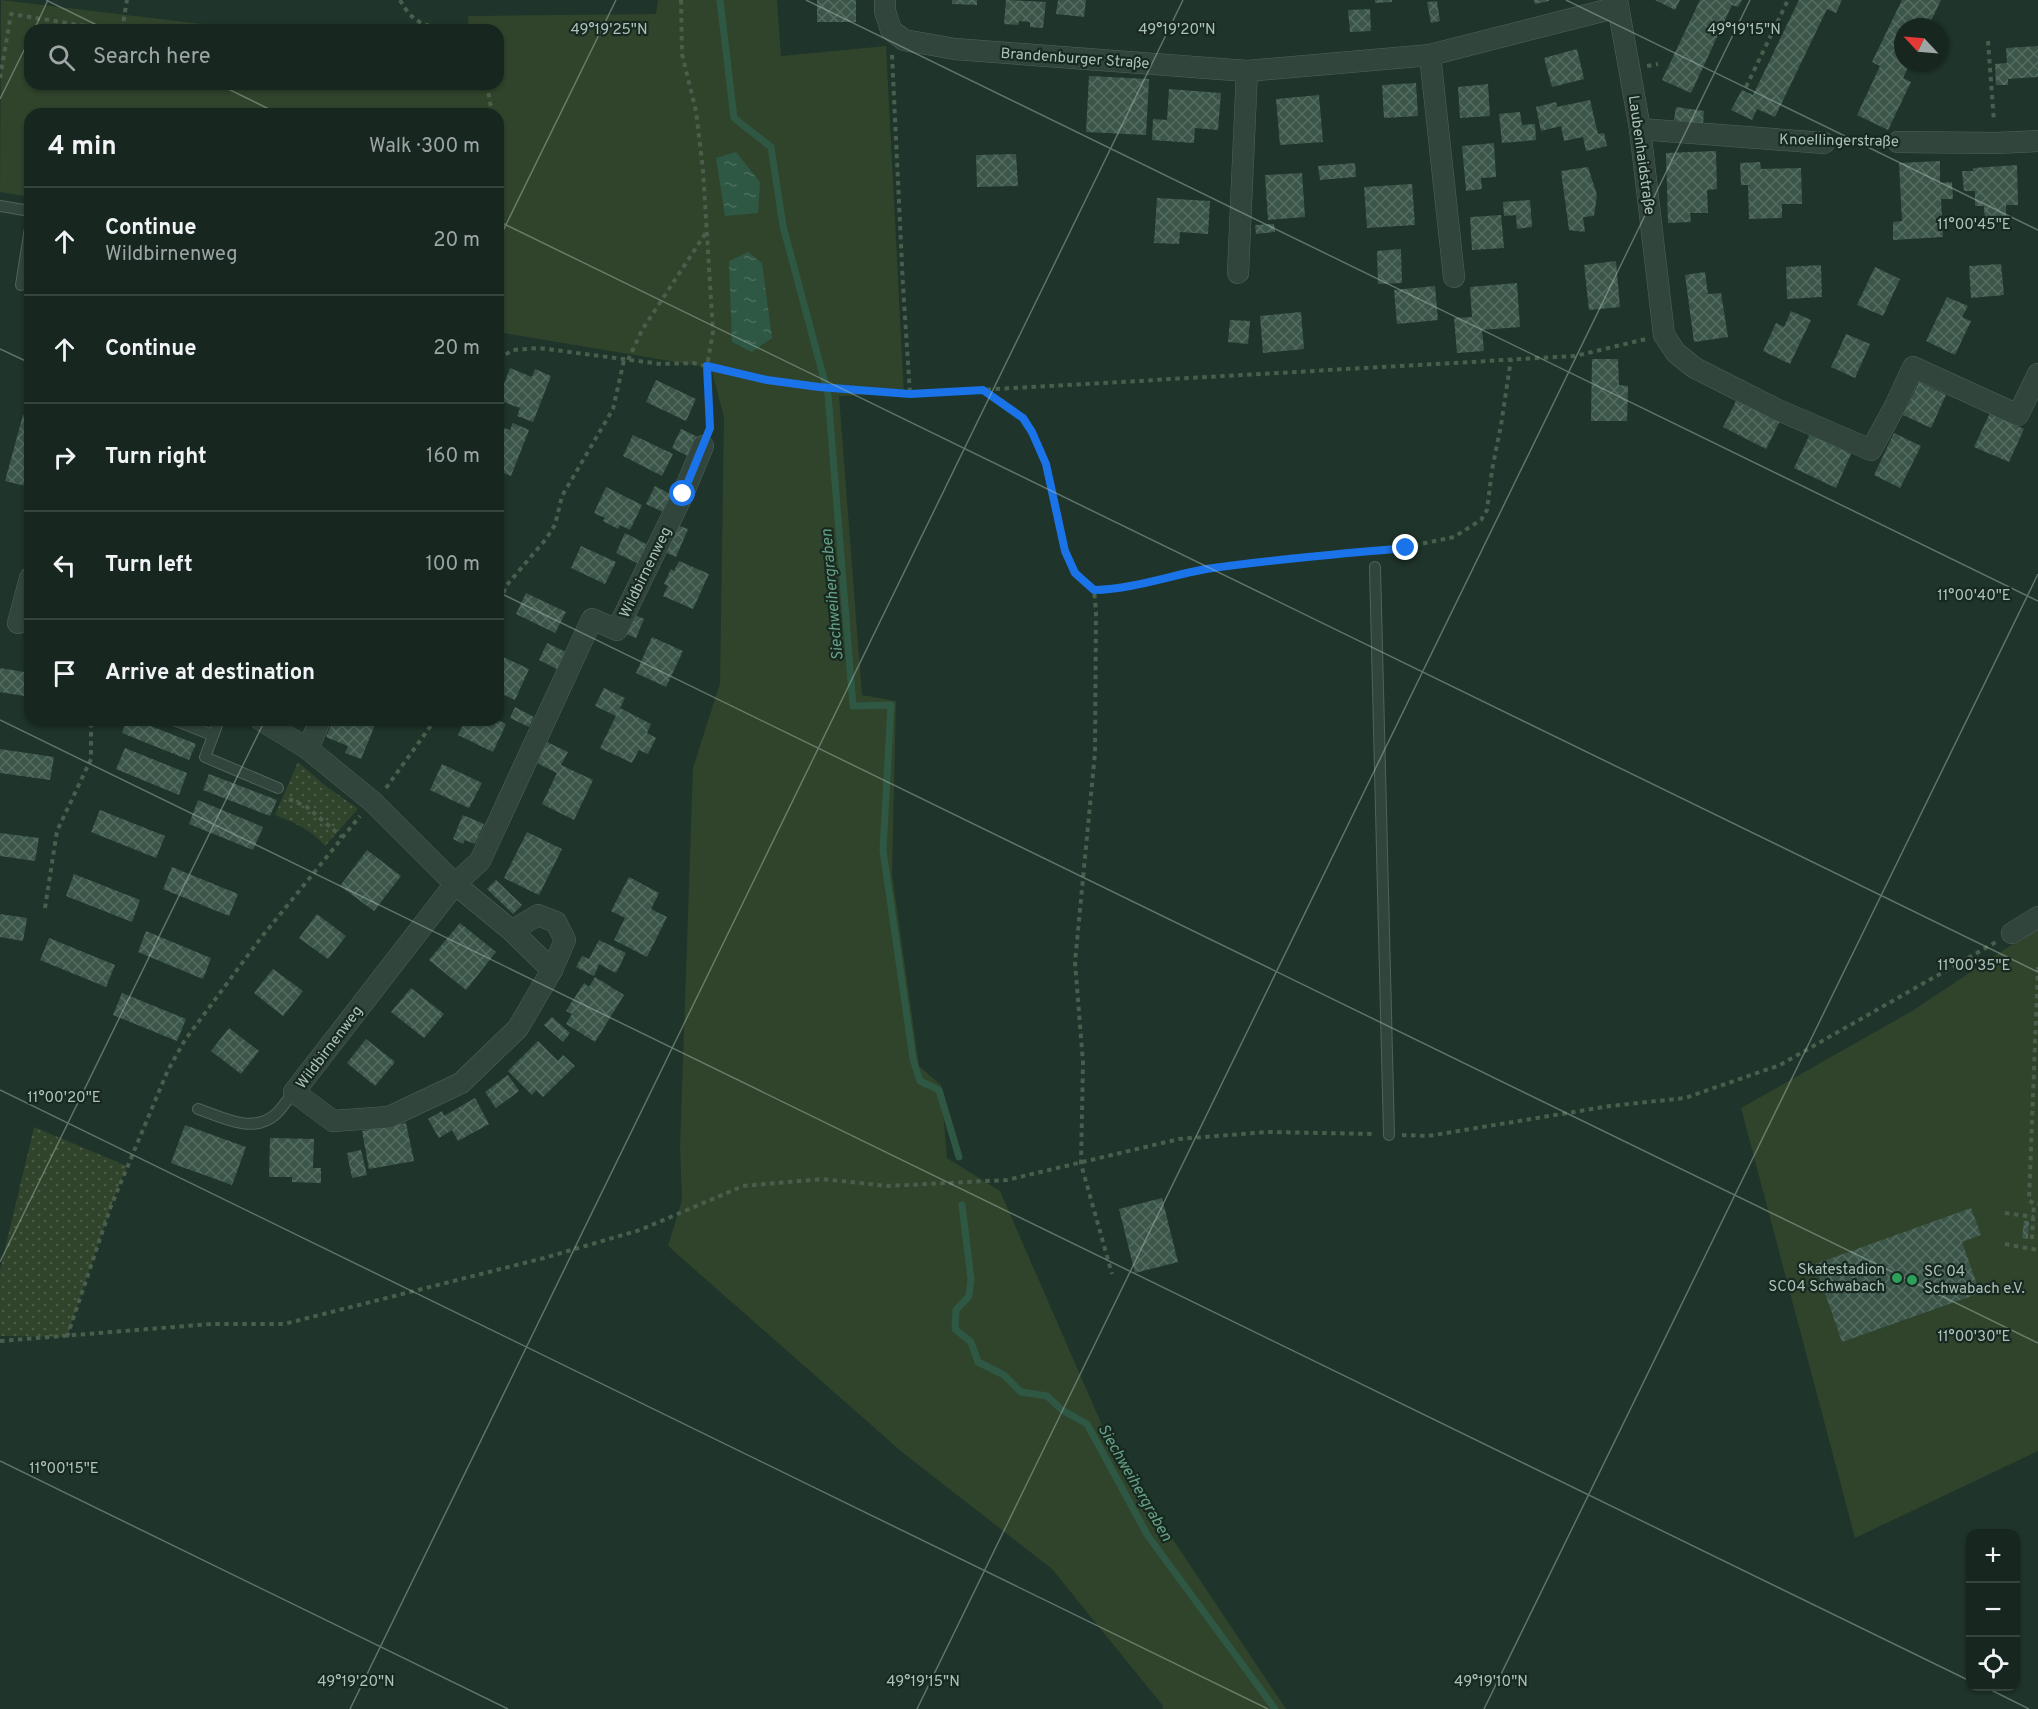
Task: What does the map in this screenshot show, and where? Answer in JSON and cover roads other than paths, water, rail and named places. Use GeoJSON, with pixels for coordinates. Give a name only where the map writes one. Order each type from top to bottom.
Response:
{"type":"FeatureCollection","features":[{"type":"Feature","properties":{"kind":"street","name":"Brandenburger Straße"},"geometry":{"type":"LineString","coordinates":[[885,0],[885,11],[897,35],[956,49],[1247,71],[1430,55],[1617,4]]}},
{"type":"Feature","properties":{"kind":"street","name":"Laubenhaidstraße"},"geometry":{"type":"LineString","coordinates":[[1617,4],[1640,129],[1664,335],[1676,353],[1695,368],[1776,409],[1870,450],[1913,368],[2018,415],[2038,374]]}},
{"type":"Feature","properties":{"kind":"street"},"geometry":{"type":"LineString","coordinates":[[1430,55],[1454,278]]}},
{"type":"Feature","properties":{"kind":"street"},"geometry":{"type":"LineString","coordinates":[[1238,273],[1247,71]]}},
{"type":"Feature","properties":{"kind":"street","name":"Knoellingerstraße"},"geometry":{"type":"LineString","coordinates":[[1640,129],[1824,143]]}},
{"type":"Feature","properties":{"kind":"street","name":"Knoellingerstraße"},"geometry":{"type":"LineString","coordinates":[[1898,142],[2038,141]]}},
{"type":"Feature","properties":{"kind":"street","name":"Wildbirnenweg"},"geometry":{"type":"LineString","coordinates":[[512,931],[538,915],[556,922],[565,940],[552,970],[518,1028],[461,1083],[389,1117],[333,1121],[294,1092],[455,884],[480,861],[592,619],[617,630],[683,494],[703,446]]}},
{"type":"Feature","properties":{"kind":"street"},"geometry":{"type":"LineString","coordinates":[[16,623],[24,597]]}},
{"type":"Feature","properties":{"kind":"street"},"geometry":{"type":"LineString","coordinates":[[271,726],[308,749],[373,801],[455,884],[512,931],[552,970]]}},
{"type":"Feature","properties":{"kind":"street"},"geometry":{"type":"LineString","coordinates":[[308,749],[318,726]]}},
{"type":"Feature","properties":{"kind":"street"},"geometry":{"type":"LineString","coordinates":[[2012,933],[2038,917]]}},
{"type":"Feature","properties":{"kind":"lane"},"geometry":{"type":"LineString","coordinates":[[0,206],[24,210]]}},
{"type":"Feature","properties":{"kind":"lane"},"geometry":{"type":"LineString","coordinates":[[21,285],[24,266]]}},
{"type":"Feature","properties":{"kind":"lane"},"geometry":{"type":"LineString","coordinates":[[1375,567],[1389,1135]]}},
{"type":"Feature","properties":{"kind":"lane"},"geometry":{"type":"LineString","coordinates":[[189,726],[212,735]]}},
{"type":"Feature","properties":{"kind":"lane"},"geometry":{"type":"LineString","coordinates":[[216,726],[205,757],[278,788]]}},
{"type":"Feature","properties":{"kind":"lane"},"geometry":{"type":"LineString","coordinates":[[198,1109],[252,1125],[262,1123],[275,1115],[294,1092]]}},
{"type":"Feature","properties":{"kind":"water"},"geometry":{"type":"Polygon","coordinates":[[[736,152],[760,182],[758,213],[725,216],[716,158],[736,152]]]}},
{"type":"Feature","properties":{"kind":"water"},"geometry":{"type":"Polygon","coordinates":[[[748,252],[762,263],[772,338],[752,352],[732,342],[729,261],[748,252]]]}},
{"type":"Feature","properties":{"kind":"waterway","name":"Siechweihergraben"},"geometry":{"type":"LineString","coordinates":[[720,0],[734,118],[771,147],[783,226],[828,394],[853,706],[891,705],[883,850],[913,1059],[920,1081],[939,1090],[959,1157]]}},
{"type":"Feature","properties":{"kind":"waterway","name":"Siechweihergraben"},"geometry":{"type":"LineString","coordinates":[[962,1205],[971,1279],[969,1296],[956,1310],[955,1329],[971,1342],[978,1362],[1004,1375],[1021,1392],[1047,1396],[1062,1410],[1087,1424],[1148,1536],[1275,1709]]}},
{"type":"Feature","properties":{"kind":"place","name":"Skatestadion SC04 Schwabach"},"geometry":{"type":"Point","coordinates":[1897,1278]}},
{"type":"Feature","properties":{"kind":"place","name":"SC 04 Schwabach e.V."},"geometry":{"type":"Point","coordinates":[1912,1280]}}]}
